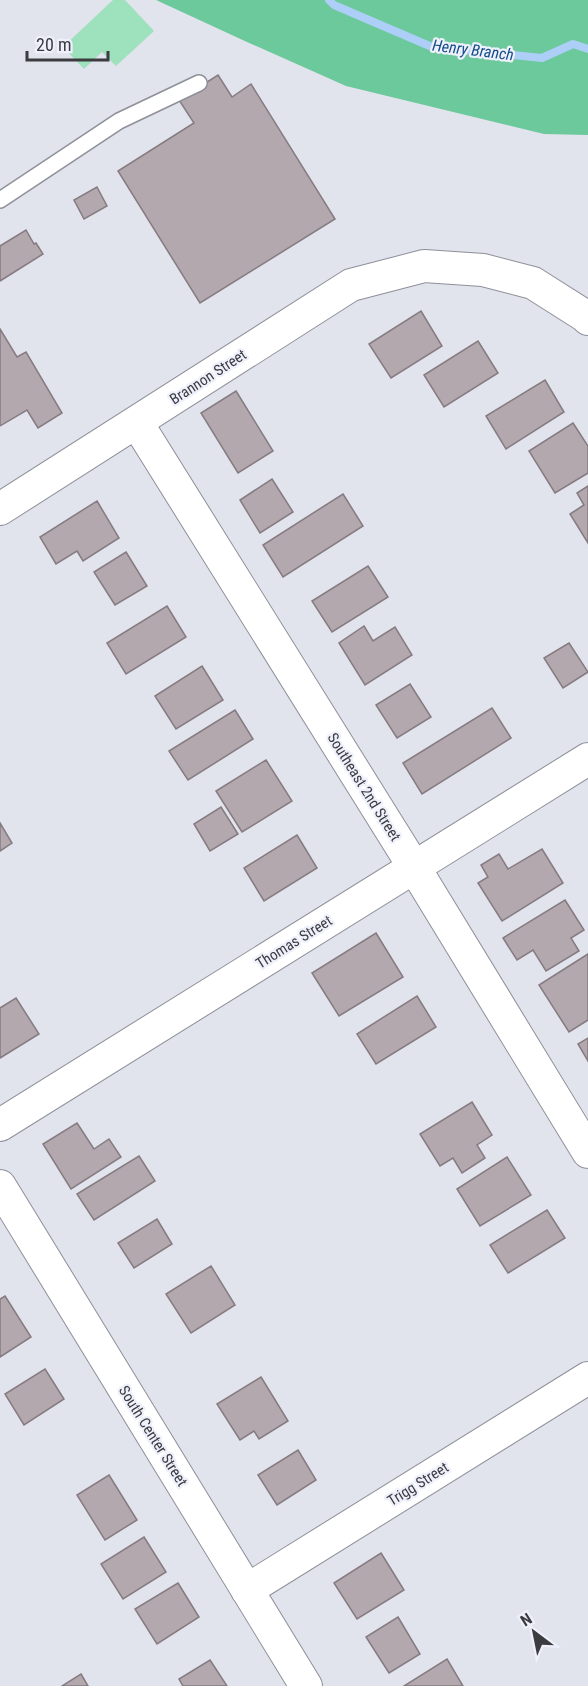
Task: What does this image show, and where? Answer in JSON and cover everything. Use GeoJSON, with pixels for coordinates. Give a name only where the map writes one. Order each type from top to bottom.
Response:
{"type":"FeatureCollection","features":[{"type":"Feature","properties":{"kind":"street","name":"Brannon Street"},"geometry":{"type":"LineString","coordinates":[[0,509],[351,285],[424,266],[483,270],[533,283],[588,319]]}},
{"type":"Feature","properties":{"kind":"street","name":"Southeast 2nd Street"},"geometry":{"type":"LineString","coordinates":[[137,423],[414,867],[588,1152]]}},
{"type":"Feature","properties":{"kind":"street","name":"Thomas Street"},"geometry":{"type":"LineString","coordinates":[[0,1125],[588,759]]}},
{"type":"Feature","properties":{"kind":"street","name":"South Center Street"},"geometry":{"type":"LineString","coordinates":[[0,1186],[306,1686]]}},
{"type":"Feature","properties":{"kind":"street","name":"Trigg Street"},"geometry":{"type":"LineString","coordinates":[[248,1590],[588,1378]]}},
{"type":"Feature","properties":{"kind":"lane"},"geometry":{"type":"LineString","coordinates":[[0,200],[119,122],[199,83]]}},
{"type":"Feature","properties":{"kind":"green space"},"geometry":{"type":"Polygon","coordinates":[[[113,0],[125,0],[154,31],[116,66],[102,52],[84,69],[63,47],[113,0]]]}},
{"type":"Feature","properties":{"kind":"green space"},"geometry":{"type":"Polygon","coordinates":[[[156,0],[588,0],[588,135],[544,134],[346,86],[156,0]]]}},
{"type":"Feature","properties":{"kind":"building"},"geometry":{"type":"Polygon","coordinates":[[[218,75],[232,97],[251,84],[335,219],[200,303],[118,171],[194,123],[179,100],[218,75]]]}},
{"type":"Feature","properties":{"kind":"building"},"geometry":{"type":"Polygon","coordinates":[[[97,187],[107,206],[84,219],[74,200],[97,187]]]}},
{"type":"Feature","properties":{"kind":"building"},"geometry":{"type":"Polygon","coordinates":[[[26,230],[43,254],[0,281],[0,246],[26,230]]]}},
{"type":"Feature","properties":{"kind":"building"},"geometry":{"type":"Polygon","coordinates":[[[421,311],[442,346],[391,378],[369,344],[421,311]]]}},
{"type":"Feature","properties":{"kind":"building"},"geometry":{"type":"Polygon","coordinates":[[[0,329],[17,357],[26,352],[62,413],[38,428],[27,410],[0,426],[0,329]]]}},
{"type":"Feature","properties":{"kind":"building"},"geometry":{"type":"Polygon","coordinates":[[[478,341],[498,373],[444,407],[424,375],[478,341]]]}},
{"type":"Feature","properties":{"kind":"building"},"geometry":{"type":"Polygon","coordinates":[[[545,380],[564,412],[506,449],[486,416],[545,380]]]}},
{"type":"Feature","properties":{"kind":"building"},"geometry":{"type":"Polygon","coordinates":[[[236,391],[273,451],[238,473],[201,413],[236,391]]]}},
{"type":"Feature","properties":{"kind":"building"},"geometry":{"type":"Polygon","coordinates":[[[573,423],[588,446],[588,473],[555,493],[529,451],[573,423]]]}},
{"type":"Feature","properties":{"kind":"building"},"geometry":{"type":"Polygon","coordinates":[[[272,479],[293,512],[260,533],[240,500],[272,479]]]}},
{"type":"Feature","properties":{"kind":"building"},"geometry":{"type":"Polygon","coordinates":[[[588,486],[588,543],[570,514],[584,505],[577,493],[588,486]]]}},
{"type":"Feature","properties":{"kind":"building"},"geometry":{"type":"Polygon","coordinates":[[[343,494],[363,526],[283,577],[263,545],[343,494]]]}},
{"type":"Feature","properties":{"kind":"building"},"geometry":{"type":"Polygon","coordinates":[[[97,501],[119,538],[83,561],[77,551],[56,564],[40,537],[97,501]]]}},
{"type":"Feature","properties":{"kind":"building"},"geometry":{"type":"Polygon","coordinates":[[[126,552],[147,586],[115,605],[94,572],[126,552]]]}},
{"type":"Feature","properties":{"kind":"building"},"geometry":{"type":"Polygon","coordinates":[[[368,566],[388,597],[332,632],[312,601],[368,566]]]}},
{"type":"Feature","properties":{"kind":"building"},"geometry":{"type":"Polygon","coordinates":[[[167,606],[186,637],[126,674],[107,643],[167,606]]]}},
{"type":"Feature","properties":{"kind":"building"},"geometry":{"type":"Polygon","coordinates":[[[364,626],[373,641],[395,627],[412,655],[365,685],[339,643],[364,626]]]}},
{"type":"Feature","properties":{"kind":"building"},"geometry":{"type":"Polygon","coordinates":[[[569,643],[588,672],[563,688],[544,658],[569,643]]]}},
{"type":"Feature","properties":{"kind":"building"},"geometry":{"type":"Polygon","coordinates":[[[202,666],[223,700],[176,729],[155,696],[202,666]]]}},
{"type":"Feature","properties":{"kind":"building"},"geometry":{"type":"Polygon","coordinates":[[[410,684],[431,717],[397,738],[376,705],[410,684]]]}},
{"type":"Feature","properties":{"kind":"building"},"geometry":{"type":"Polygon","coordinates":[[[492,708],[511,738],[422,794],[403,763],[492,708]]]}},
{"type":"Feature","properties":{"kind":"building"},"geometry":{"type":"Polygon","coordinates":[[[235,710],[253,739],[188,780],[169,751],[235,710]]]}},
{"type":"Feature","properties":{"kind":"building"},"geometry":{"type":"Polygon","coordinates":[[[266,760],[292,801],[242,832],[216,791],[266,760]]]}},
{"type":"Feature","properties":{"kind":"building"},"geometry":{"type":"Polygon","coordinates":[[[221,807],[238,834],[210,851],[194,824],[221,807]]]}},
{"type":"Feature","properties":{"kind":"building"},"geometry":{"type":"Polygon","coordinates":[[[0,823],[12,843],[0,851],[0,823]]]}},
{"type":"Feature","properties":{"kind":"building"},"geometry":{"type":"Polygon","coordinates":[[[297,835],[317,868],[264,901],[244,868],[297,835]]]}},
{"type":"Feature","properties":{"kind":"building"},"geometry":{"type":"Polygon","coordinates":[[[542,849],[563,883],[502,921],[478,883],[488,877],[481,865],[499,854],[508,869],[542,849]]]}},
{"type":"Feature","properties":{"kind":"building"},"geometry":{"type":"Polygon","coordinates":[[[565,900],[584,930],[571,938],[579,951],[546,971],[533,950],[517,960],[503,938],[565,900]]]}},
{"type":"Feature","properties":{"kind":"building"},"geometry":{"type":"Polygon","coordinates":[[[376,933],[403,977],[339,1016],[312,973],[376,933]]]}},
{"type":"Feature","properties":{"kind":"building"},"geometry":{"type":"Polygon","coordinates":[[[588,954],[588,1020],[569,1032],[539,985],[588,954]]]}},
{"type":"Feature","properties":{"kind":"building"},"geometry":{"type":"Polygon","coordinates":[[[417,996],[436,1027],[376,1064],[357,1034],[417,996]]]}},
{"type":"Feature","properties":{"kind":"building"},"geometry":{"type":"Polygon","coordinates":[[[16,998],[39,1034],[0,1058],[0,1008],[16,998]]]}},
{"type":"Feature","properties":{"kind":"building"},"geometry":{"type":"Polygon","coordinates":[[[588,1038],[588,1061],[578,1044],[588,1038]]]}},
{"type":"Feature","properties":{"kind":"building"},"geometry":{"type":"Polygon","coordinates":[[[472,1102],[492,1135],[477,1145],[485,1158],[462,1173],[453,1158],[440,1166],[420,1134],[472,1102]]]}},
{"type":"Feature","properties":{"kind":"building"},"geometry":{"type":"Polygon","coordinates":[[[77,1123],[94,1149],[109,1139],[121,1157],[71,1189],[43,1144],[77,1123]]]}},
{"type":"Feature","properties":{"kind":"building"},"geometry":{"type":"Polygon","coordinates":[[[139,1156],[155,1181],[94,1220],[77,1194],[139,1156]]]}},
{"type":"Feature","properties":{"kind":"building"},"geometry":{"type":"Polygon","coordinates":[[[507,1157],[531,1195],[480,1226],[457,1189],[507,1157]]]}},
{"type":"Feature","properties":{"kind":"building"},"geometry":{"type":"Polygon","coordinates":[[[547,1210],[565,1238],[508,1273],[490,1245],[547,1210]]]}},
{"type":"Feature","properties":{"kind":"building"},"geometry":{"type":"Polygon","coordinates":[[[157,1219],[172,1244],[134,1268],[118,1243],[157,1219]]]}},
{"type":"Feature","properties":{"kind":"building"},"geometry":{"type":"Polygon","coordinates":[[[211,1266],[235,1305],[191,1333],[166,1294],[211,1266]]]}},
{"type":"Feature","properties":{"kind":"building"},"geometry":{"type":"Polygon","coordinates":[[[5,1296],[31,1337],[0,1357],[0,1299],[5,1296]]]}},
{"type":"Feature","properties":{"kind":"building"},"geometry":{"type":"Polygon","coordinates":[[[45,1369],[64,1399],[24,1425],[5,1394],[45,1369]]]}},
{"type":"Feature","properties":{"kind":"building"},"geometry":{"type":"Polygon","coordinates":[[[261,1377],[288,1421],[259,1439],[254,1431],[240,1440],[217,1404],[261,1377]]]}},
{"type":"Feature","properties":{"kind":"building"},"geometry":{"type":"Polygon","coordinates":[[[298,1450],[316,1480],[277,1505],[258,1475],[298,1450]]]}},
{"type":"Feature","properties":{"kind":"building"},"geometry":{"type":"Polygon","coordinates":[[[109,1475],[137,1520],[105,1540],[77,1495],[109,1475]]]}},
{"type":"Feature","properties":{"kind":"building"},"geometry":{"type":"Polygon","coordinates":[[[144,1537],[166,1572],[123,1599],[101,1564],[144,1537]]]}},
{"type":"Feature","properties":{"kind":"building"},"geometry":{"type":"Polygon","coordinates":[[[381,1553],[404,1590],[357,1619],[334,1583],[381,1553]]]}},
{"type":"Feature","properties":{"kind":"building"},"geometry":{"type":"Polygon","coordinates":[[[178,1583],[199,1617],[157,1644],[135,1609],[178,1583]]]}},
{"type":"Feature","properties":{"kind":"building"},"geometry":{"type":"Polygon","coordinates":[[[398,1617],[420,1654],[389,1673],[366,1637],[398,1617]]]}},
{"type":"Feature","properties":{"kind":"building"},"geometry":{"type":"Polygon","coordinates":[[[447,1659],[463,1686],[404,1686],[447,1659]]]}},
{"type":"Feature","properties":{"kind":"building"},"geometry":{"type":"Polygon","coordinates":[[[210,1660],[227,1686],[183,1686],[179,1679],[210,1660]]]}},
{"type":"Feature","properties":{"kind":"building"},"geometry":{"type":"Polygon","coordinates":[[[81,1674],[88,1686],[62,1686],[81,1674]]]}},
{"type":"Feature","properties":{"kind":"waterway","name":"Henry Branch"},"geometry":{"type":"LineString","coordinates":[[329,0],[334,5],[432,47],[542,58],[573,44],[588,49]]}}]}
